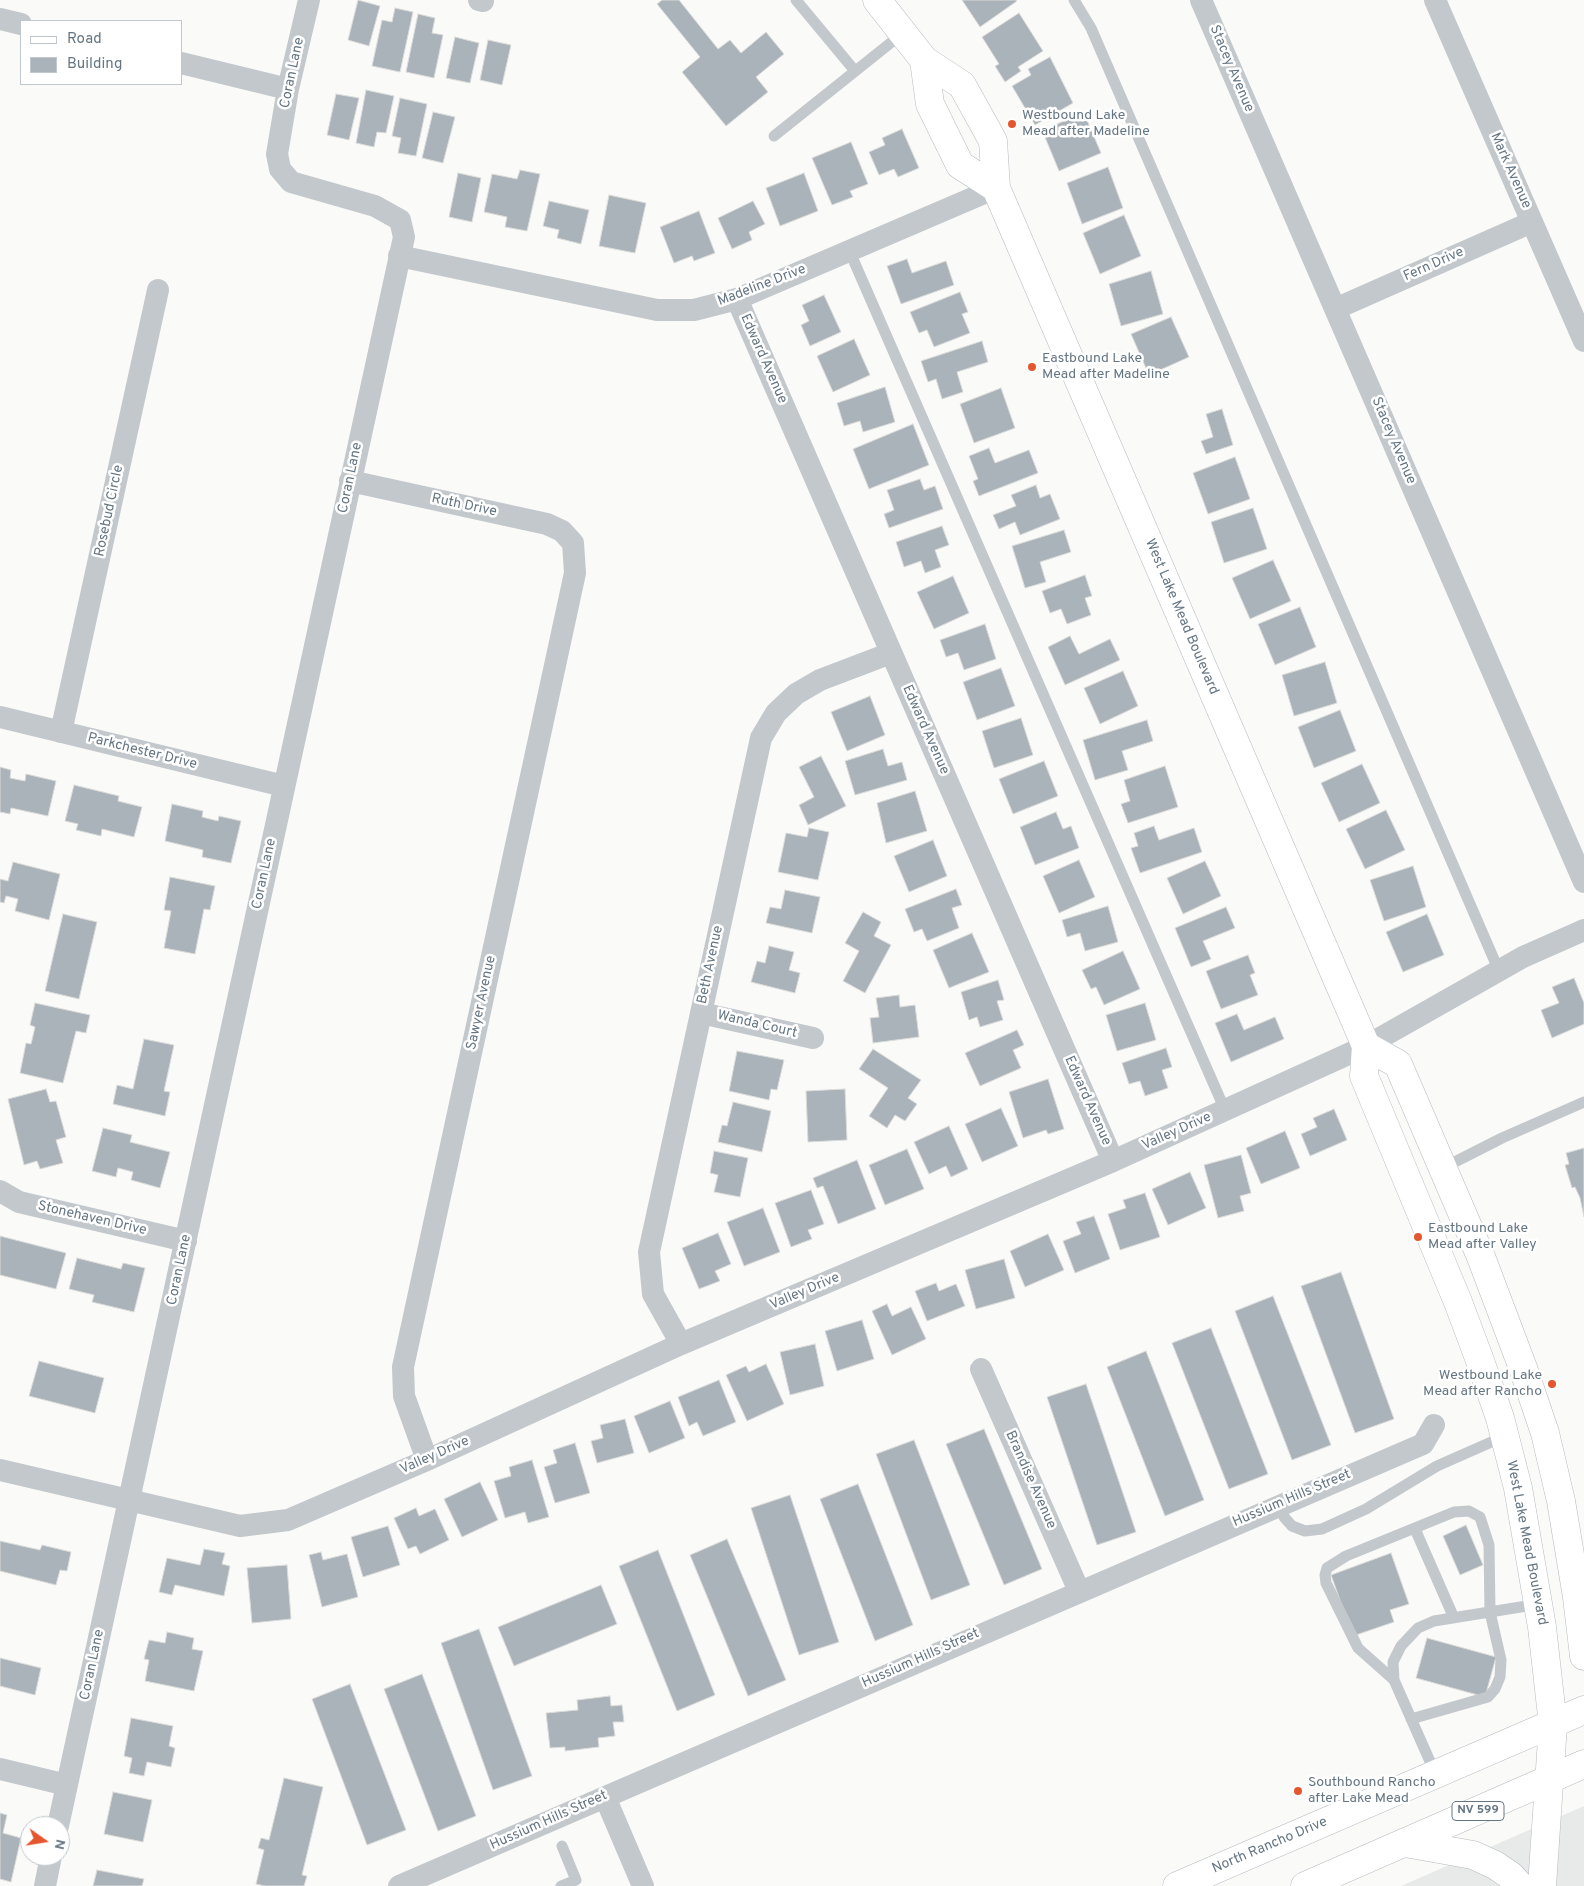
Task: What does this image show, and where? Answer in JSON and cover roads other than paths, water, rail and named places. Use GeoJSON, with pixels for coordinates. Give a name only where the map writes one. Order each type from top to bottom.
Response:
{"type":"FeatureCollection","features":[{"type":"Feature","properties":{"kind":"main road","name":"West Lake Mead Boulevard"},"geometry":{"type":"LineString","coordinates":[[877,0],[924,60],[962,85],[993,141],[996,188],[1366,1046],[1364,1076],[1458,1302],[1505,1436],[1518,1488],[1539,1604],[1553,1725],[1551,1779],[1542,1886]]}},
{"type":"Feature","properties":{"kind":"main road"},"geometry":{"type":"LineString","coordinates":[[924,60],[930,104],[960,165],[996,188]]}},
{"type":"Feature","properties":{"kind":"main road"},"geometry":{"type":"LineString","coordinates":[[1366,1046],[1398,1064],[1481,1258],[1545,1433],[1561,1502],[1580,1601],[1584,1656]]}},
{"type":"Feature","properties":{"kind":"main road","name":"North Rancho Drive"},"geometry":{"type":"LineString","coordinates":[[1177,1886],[1584,1710]]}},
{"type":"Feature","properties":{"kind":"main road","name":"NV 599"},"geometry":{"type":"LineString","coordinates":[[1305,1886],[1584,1764]]}},
{"type":"Feature","properties":{"kind":"main road"},"geometry":{"type":"LineString","coordinates":[[1405,1842],[1473,1855],[1495,1865],[1512,1876],[1520,1886]]}},
{"type":"Feature","properties":{"kind":"street","name":"Coran Lane"},"geometry":{"type":"LineString","coordinates":[[60,1816],[404,237],[400,220],[375,206],[291,182],[280,169],[277,154],[288,89],[309,0]]}},
{"type":"Feature","properties":{"kind":"street","name":"Stacey Avenue"},"geometry":{"type":"LineString","coordinates":[[1201,0],[1584,882]]}},
{"type":"Feature","properties":{"kind":"street","name":"Mark Avenue"},"geometry":{"type":"LineString","coordinates":[[1435,0],[1584,341]]}},
{"type":"Feature","properties":{"kind":"street"},"geometry":{"type":"LineString","coordinates":[[0,19],[20,24]]}},
{"type":"Feature","properties":{"kind":"street"},"geometry":{"type":"LineString","coordinates":[[182,63],[288,89]]}},
{"type":"Feature","properties":{"kind":"street","name":"Madeline Drive"},"geometry":{"type":"LineString","coordinates":[[399,256],[657,310],[694,310],[737,299],[996,188]]}},
{"type":"Feature","properties":{"kind":"street","name":"Fern Drive"},"geometry":{"type":"LineString","coordinates":[[1335,309],[1532,222]]}},
{"type":"Feature","properties":{"kind":"street","name":"Rosebud Circle"},"geometry":{"type":"LineString","coordinates":[[61,732],[158,290]]}},
{"type":"Feature","properties":{"kind":"street","name":"Edward Avenue"},"geometry":{"type":"LineString","coordinates":[[737,299],[1113,1161]]}},
{"type":"Feature","properties":{"kind":"street","name":"Ruth Drive"},"geometry":{"type":"LineString","coordinates":[[350,481],[547,524],[562,531],[572,543]]}},
{"type":"Feature","properties":{"kind":"street","name":"Sawyer Avenue"},"geometry":{"type":"LineString","coordinates":[[427,1460],[404,1396],[403,1367],[574,574],[572,543]]}},
{"type":"Feature","properties":{"kind":"street","name":"Beth Avenue"},"geometry":{"type":"LineString","coordinates":[[681,1344],[653,1294],[649,1252],[761,738],[776,713],[796,694],[820,680],[891,652]]}},
{"type":"Feature","properties":{"kind":"street","name":"Parkchester Drive"},"geometry":{"type":"LineString","coordinates":[[0,717],[284,786]]}},
{"type":"Feature","properties":{"kind":"street","name":"Valley Drive"},"geometry":{"type":"LineString","coordinates":[[0,1470],[240,1526],[288,1520],[427,1460],[681,1344],[1113,1161],[1366,1046],[1523,957],[1584,930]]}},
{"type":"Feature","properties":{"kind":"street","name":"Wanda Court"},"geometry":{"type":"LineString","coordinates":[[701,1013],[813,1038]]}},
{"type":"Feature","properties":{"kind":"street","name":"Stonehaven Drive"},"geometry":{"type":"LineString","coordinates":[[0,1191],[19,1202],[186,1241]]}},
{"type":"Feature","properties":{"kind":"street","name":"Brandise Avenue"},"geometry":{"type":"LineString","coordinates":[[981,1369],[1079,1591]]}},
{"type":"Feature","properties":{"kind":"street","name":"Hussium Hills Street"},"geometry":{"type":"LineString","coordinates":[[399,1886],[1423,1444],[1434,1425]]}},
{"type":"Feature","properties":{"kind":"street"},"geometry":{"type":"LineString","coordinates":[[0,1769],[67,1785]]}},
{"type":"Feature","properties":{"kind":"street"},"geometry":{"type":"LineString","coordinates":[[605,1797],[643,1886]]}},
{"type":"Feature","properties":{"kind":"street"},"geometry":{"type":"LineString","coordinates":[[45,1886],[49,1866]]}},
{"type":"Feature","properties":{"kind":"lane"},"geometry":{"type":"LineString","coordinates":[[796,0],[855,71]]}},
{"type":"Feature","properties":{"kind":"lane"},"geometry":{"type":"LineString","coordinates":[[1074,0],[1091,28],[1499,971]]}},
{"type":"Feature","properties":{"kind":"lane"},"geometry":{"type":"LineString","coordinates":[[774,136],[903,33]]}},
{"type":"Feature","properties":{"kind":"lane"},"geometry":{"type":"LineString","coordinates":[[849,250],[1225,1110]]}},
{"type":"Feature","properties":{"kind":"lane"},"geometry":{"type":"LineString","coordinates":[[1443,1168],[1502,1138],[1584,1102]]}},
{"type":"Feature","properties":{"kind":"lane"},"geometry":{"type":"LineString","coordinates":[[1280,1505],[1284,1517],[1292,1526],[1305,1531],[1322,1529],[1366,1509],[1437,1466],[1505,1436]]}},
{"type":"Feature","properties":{"kind":"lane"},"geometry":{"type":"LineString","coordinates":[[1394,1680],[1358,1648],[1326,1583],[1325,1575],[1330,1564],[1346,1556],[1454,1512],[1468,1511],[1480,1517],[1490,1545],[1490,1612],[1501,1660],[1500,1678],[1495,1689],[1488,1697],[1411,1719]]}},
{"type":"Feature","properties":{"kind":"lane"},"geometry":{"type":"LineString","coordinates":[[1415,1529],[1454,1618]]}},
{"type":"Feature","properties":{"kind":"lane"},"geometry":{"type":"LineString","coordinates":[[1436,1775],[1394,1680],[1393,1662],[1401,1646],[1418,1628],[1434,1621],[1539,1604]]}},
{"type":"Feature","properties":{"kind":"lane"},"geometry":{"type":"LineString","coordinates":[[561,1886],[576,1881],[562,1846]]}},
{"type":"Feature","properties":{"kind":"place","name":"Westbound Lake Mead after Madeline"},"geometry":{"type":"Point","coordinates":[1012,124]}},
{"type":"Feature","properties":{"kind":"place","name":"Eastbound Lake Mead after Madeline"},"geometry":{"type":"Point","coordinates":[1032,367]}},
{"type":"Feature","properties":{"kind":"place","name":"Eastbound Lake Mead after Valley"},"geometry":{"type":"Point","coordinates":[1418,1237]}},
{"type":"Feature","properties":{"kind":"place","name":"Westbound Lake Mead after Rancho"},"geometry":{"type":"Point","coordinates":[1552,1384]}},
{"type":"Feature","properties":{"kind":"place","name":"Southbound Rancho after Lake Mead"},"geometry":{"type":"Point","coordinates":[1298,1791]}}]}
